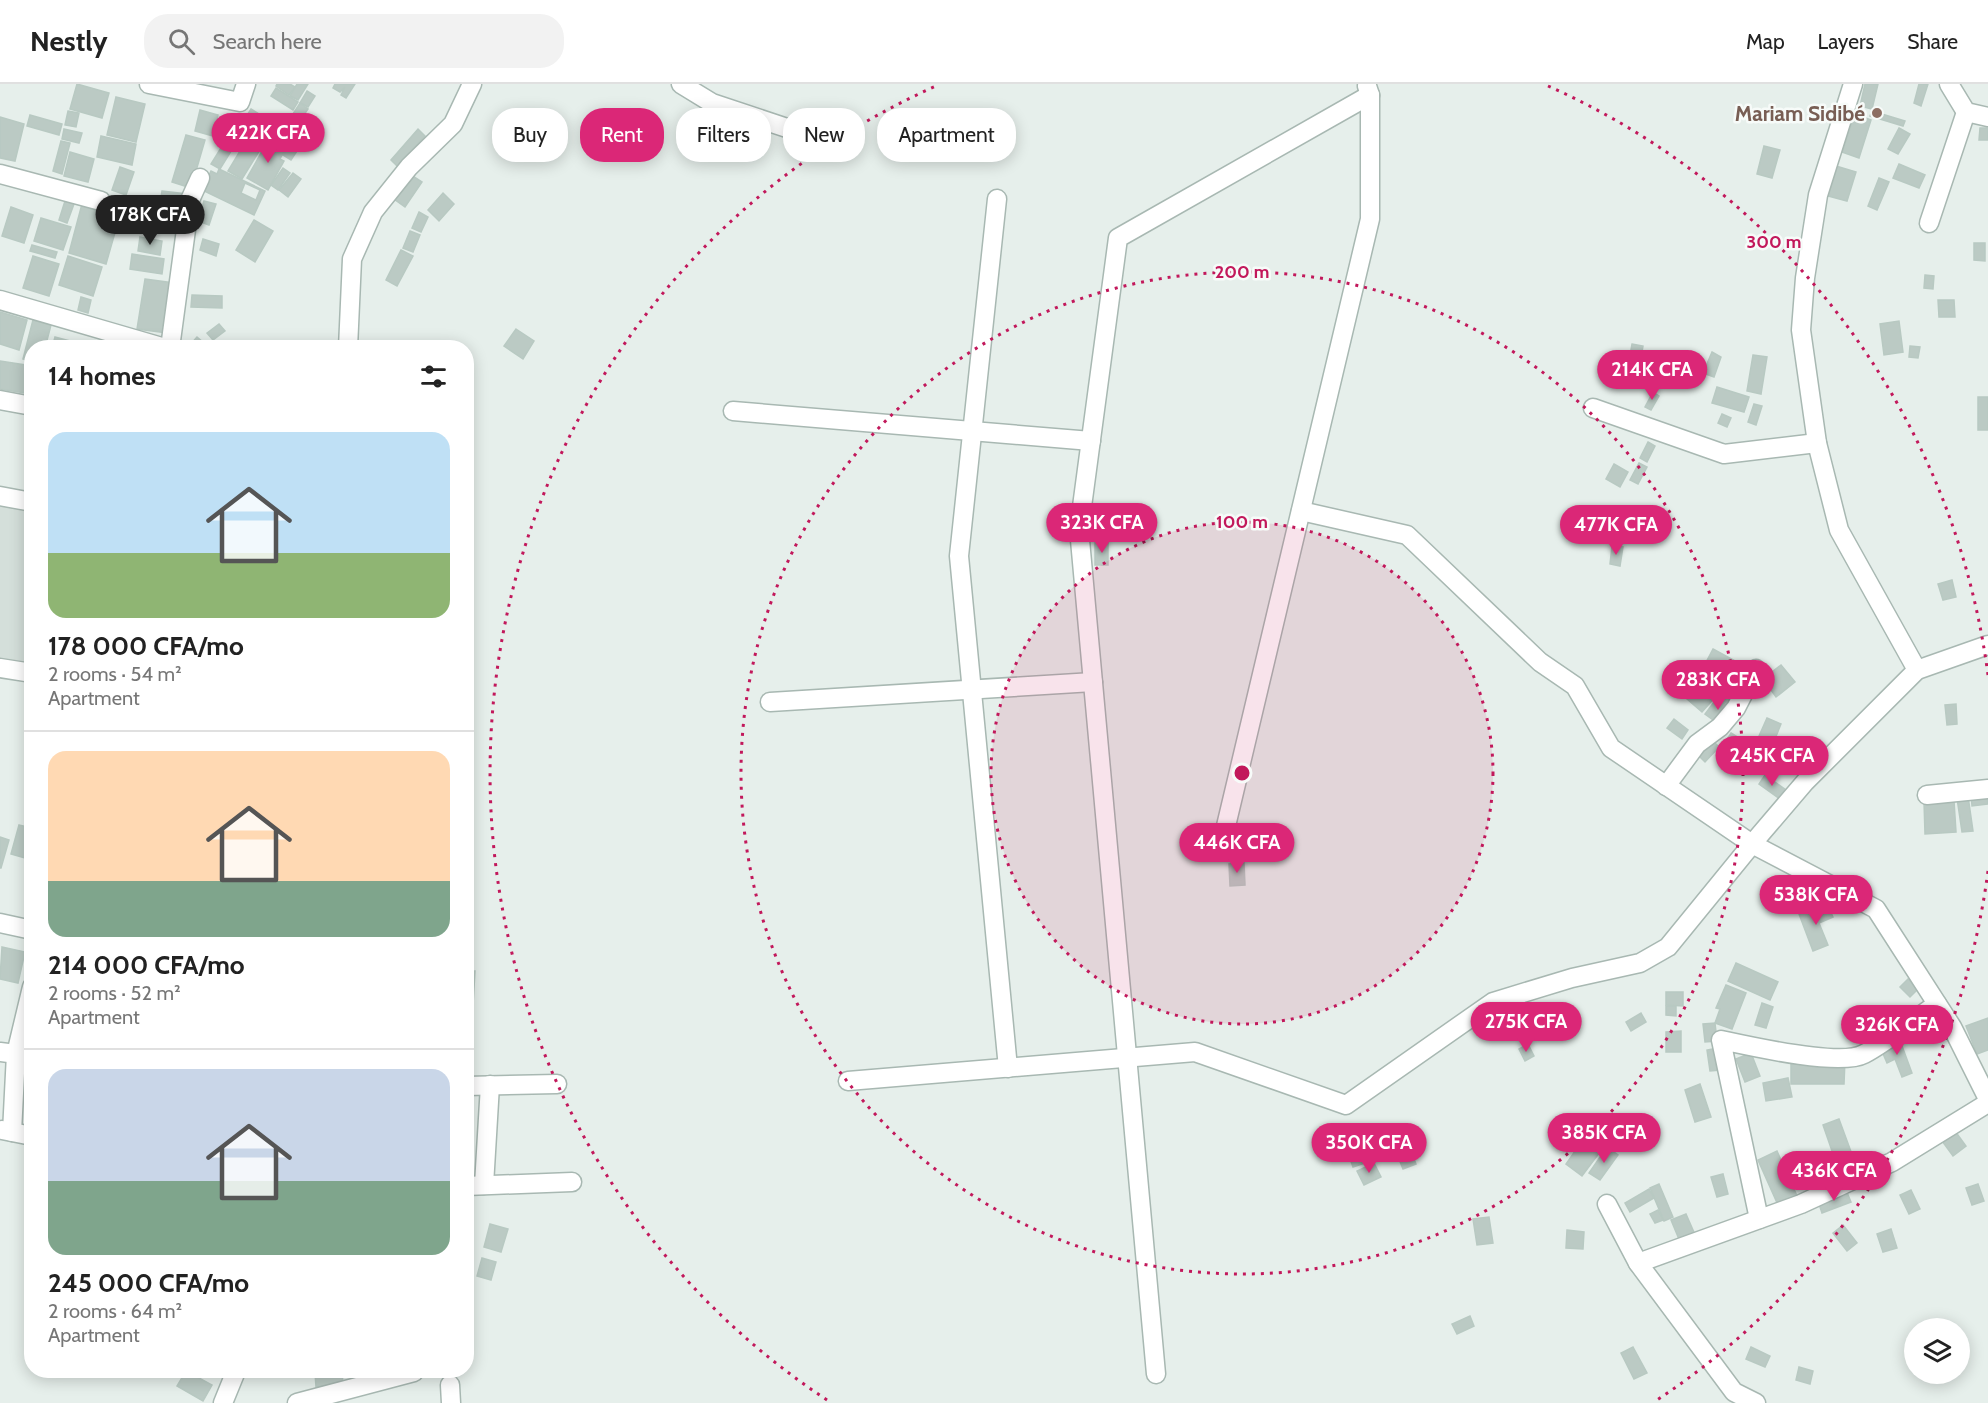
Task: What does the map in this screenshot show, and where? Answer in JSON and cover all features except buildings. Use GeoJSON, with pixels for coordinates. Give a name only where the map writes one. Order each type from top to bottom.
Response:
{"type":"FeatureCollection","features":[{"type":"Feature","properties":{"kind":"street"},"geometry":{"type":"LineString","coordinates":[[149,84],[240,102],[246,84]]}},
{"type":"Feature","properties":{"kind":"street"},"geometry":{"type":"LineString","coordinates":[[348,340],[352,260],[373,212],[409,167],[453,123],[472,84]]}},
{"type":"Feature","properties":{"kind":"street"},"geometry":{"type":"LineString","coordinates":[[681,84],[712,103],[783,127]]}},
{"type":"Feature","properties":{"kind":"street"},"geometry":{"type":"LineString","coordinates":[[1853,84],[1818,195],[1805,278],[1802,330],[1817,443],[1839,530],[1917,670]]}},
{"type":"Feature","properties":{"kind":"street"},"geometry":{"type":"LineString","coordinates":[[1949,84],[1966,112],[1988,117]]}},
{"type":"Feature","properties":{"kind":"street"},"geometry":{"type":"LineString","coordinates":[[1156,1374],[1079,529],[1118,238],[1368,89],[1370,219],[1226,826]]}},
{"type":"Feature","properties":{"kind":"street"},"geometry":{"type":"LineString","coordinates":[[1929,223],[1966,112]]}},
{"type":"Feature","properties":{"kind":"street"},"geometry":{"type":"LineString","coordinates":[[0,174],[101,201]]}},
{"type":"Feature","properties":{"kind":"street"},"geometry":{"type":"LineString","coordinates":[[171,340],[190,200],[200,178]]}},
{"type":"Feature","properties":{"kind":"street"},"geometry":{"type":"LineString","coordinates":[[997,199],[959,556],[1008,1068]]}},
{"type":"Feature","properties":{"kind":"street"},"geometry":{"type":"LineString","coordinates":[[0,300],[138,340]]}},
{"type":"Feature","properties":{"kind":"street"},"geometry":{"type":"LineString","coordinates":[[0,400],[24,404]]}},
{"type":"Feature","properties":{"kind":"street"},"geometry":{"type":"LineString","coordinates":[[1593,408],[1724,454],[1817,443]]}},
{"type":"Feature","properties":{"kind":"street"},"geometry":{"type":"LineString","coordinates":[[734,411],[1091,441]]}},
{"type":"Feature","properties":{"kind":"street"},"geometry":{"type":"LineString","coordinates":[[0,496],[24,500]]}},
{"type":"Feature","properties":{"kind":"street"},"geometry":{"type":"LineString","coordinates":[[1300,511],[1407,535],[1540,662],[1575,686],[1611,748],[1752,844],[1876,909],[1952,1027],[1988,1101],[1892,1162],[1801,1204],[1638,1263]]}},
{"type":"Feature","properties":{"kind":"street"},"geometry":{"type":"LineString","coordinates":[[848,1081],[1195,1052],[1346,1105],[1493,1002],[1572,978],[1640,963],[1668,947],[1805,783],[1917,670],[1988,645]]}},
{"type":"Feature","properties":{"kind":"street"},"geometry":{"type":"LineString","coordinates":[[0,668],[24,672]]}},
{"type":"Feature","properties":{"kind":"street"},"geometry":{"type":"LineString","coordinates":[[1666,786],[1697,744],[1720,727],[1736,708],[1756,669]]}},
{"type":"Feature","properties":{"kind":"street"},"geometry":{"type":"LineString","coordinates":[[770,702],[1093,682]]}},
{"type":"Feature","properties":{"kind":"street"},"geometry":{"type":"LineString","coordinates":[[1927,795],[1988,789]]}},
{"type":"Feature","properties":{"kind":"street"},"geometry":{"type":"LineString","coordinates":[[0,923],[24,928]]}},
{"type":"Feature","properties":{"kind":"street"},"geometry":{"type":"LineString","coordinates":[[1759,1219],[1721,1040],[1775,1052],[1841,1058],[1862,1056],[1937,1004]]}},
{"type":"Feature","properties":{"kind":"street"},"geometry":{"type":"LineString","coordinates":[[24,1020],[16,1054],[6,1131],[24,1134]]}},
{"type":"Feature","properties":{"kind":"street"},"geometry":{"type":"LineString","coordinates":[[474,1086],[557,1084]]}},
{"type":"Feature","properties":{"kind":"street"},"geometry":{"type":"LineString","coordinates":[[490,1085],[475,1185],[572,1182]]}},
{"type":"Feature","properties":{"kind":"street"},"geometry":{"type":"LineString","coordinates":[[1607,1204],[1638,1263],[1734,1392],[1756,1403]]}},
{"type":"Feature","properties":{"kind":"street"},"geometry":{"type":"LineString","coordinates":[[222,1403],[233,1378]]}},
{"type":"Feature","properties":{"kind":"street"},"geometry":{"type":"LineString","coordinates":[[297,1403],[391,1378]]}},
{"type":"Feature","properties":{"kind":"shaded area"},"geometry":{"type":"Polygon","coordinates":[[[0,504],[24,509],[24,664],[0,660],[0,504]]]}},
{"type":"Feature","properties":{"kind":"place","name":"Mariam Sidibé"},"geometry":{"type":"Point","coordinates":[1877,113]}}]}
